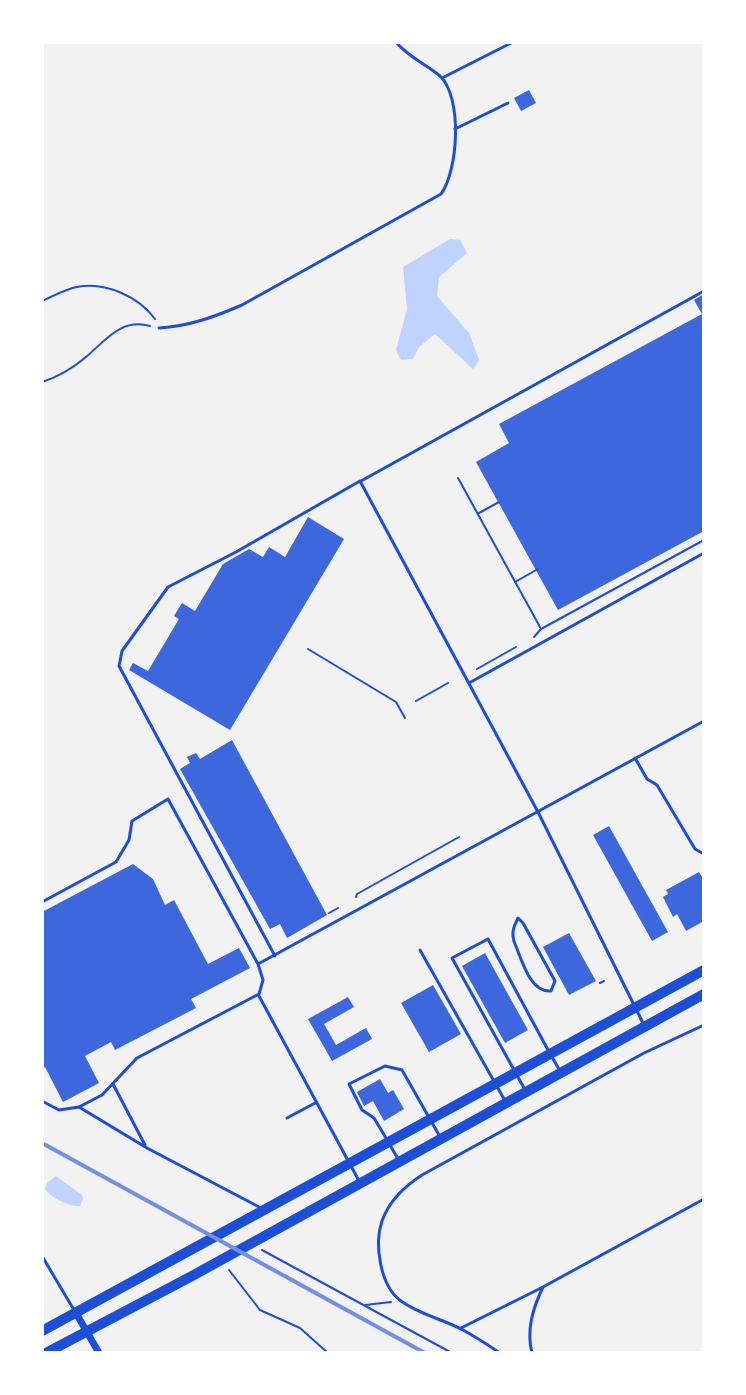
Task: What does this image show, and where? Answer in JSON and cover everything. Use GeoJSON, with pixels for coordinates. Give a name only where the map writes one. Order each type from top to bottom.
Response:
{"type":"FeatureCollection","features":[{"type":"Feature","properties":{"kind":"main road"},"geometry":{"type":"LineString","coordinates":[[42,1331],[704,970]]}},
{"type":"Feature","properties":{"kind":"main road"},"geometry":{"type":"LineString","coordinates":[[46,1353],[704,994]]}},
{"type":"Feature","properties":{"kind":"street"},"geometry":{"type":"LineString","coordinates":[[76,1313],[99,1353]]}},
{"type":"Feature","properties":{"kind":"lane"},"geometry":{"type":"LineString","coordinates":[[159,328],[208,320],[242,305],[441,194],[452,171],[455,129],[450,94],[442,78],[412,58],[396,42]]}},
{"type":"Feature","properties":{"kind":"lane"},"geometry":{"type":"LineString","coordinates":[[442,78],[513,42]]}},
{"type":"Feature","properties":{"kind":"lane"},"geometry":{"type":"LineString","coordinates":[[455,129],[508,103]]}},
{"type":"Feature","properties":{"kind":"lane"},"geometry":{"type":"LineString","coordinates":[[275,956],[119,666],[122,651],[168,587],[704,291]]}},
{"type":"Feature","properties":{"kind":"lane"},"geometry":{"type":"LineString","coordinates":[[360,481],[538,812],[645,1027]]}},
{"type":"Feature","properties":{"kind":"lane"},"geometry":{"type":"LineString","coordinates":[[469,683],[704,553]]}},
{"type":"Feature","properties":{"kind":"lane"},"geometry":{"type":"LineString","coordinates":[[258,964],[704,721]]}},
{"type":"Feature","properties":{"kind":"lane"},"geometry":{"type":"LineString","coordinates":[[635,758],[647,779],[657,785],[695,849],[704,854]]}},
{"type":"Feature","properties":{"kind":"lane"},"geometry":{"type":"LineString","coordinates":[[42,902],[116,862],[129,840],[132,821],[168,799],[258,964],[263,980],[259,994],[360,1182]]}},
{"type":"Feature","properties":{"kind":"lane"},"geometry":{"type":"LineString","coordinates":[[518,918],[555,981],[551,991],[543,992],[536,988],[512,938],[518,918]]}},
{"type":"Feature","properties":{"kind":"lane"},"geometry":{"type":"LineString","coordinates":[[526,1091],[452,958],[488,939],[561,1073]]}},
{"type":"Feature","properties":{"kind":"lane"},"geometry":{"type":"LineString","coordinates":[[420,950],[506,1102]]}},
{"type":"Feature","properties":{"kind":"lane"},"geometry":{"type":"LineString","coordinates":[[42,1101],[59,1110],[79,1107],[102,1095],[137,1058],[259,994]]}},
{"type":"Feature","properties":{"kind":"lane"},"geometry":{"type":"LineString","coordinates":[[500,1353],[461,1328],[430,1317],[400,1301],[392,1292],[382,1271],[382,1220],[403,1189],[422,1175],[644,1053],[704,1025]]}},
{"type":"Feature","properties":{"kind":"lane"},"geometry":{"type":"LineString","coordinates":[[399,1161],[374,1118],[362,1110],[349,1084],[385,1066],[402,1070],[441,1138]]}},
{"type":"Feature","properties":{"kind":"lane"},"geometry":{"type":"LineString","coordinates":[[113,1084],[147,1148]]}},
{"type":"Feature","properties":{"kind":"lane"},"geometry":{"type":"LineString","coordinates":[[287,1118],[317,1102]]}},
{"type":"Feature","properties":{"kind":"lane"},"geometry":{"type":"LineString","coordinates":[[79,1107],[147,1148],[263,1209]]}},
{"type":"Feature","properties":{"kind":"lane"},"geometry":{"type":"LineString","coordinates":[[461,1328],[704,1199]]}},
{"type":"Feature","properties":{"kind":"lane"},"geometry":{"type":"LineString","coordinates":[[42,1256],[76,1313]]}},
{"type":"Feature","properties":{"kind":"lane"},"geometry":{"type":"LineString","coordinates":[[532,1353],[529,1330],[543,1287]]}},
{"type":"Feature","properties":{"kind":"path"},"geometry":{"type":"LineString","coordinates":[[42,301],[79,286],[96,286],[139,301],[159,328]]}},
{"type":"Feature","properties":{"kind":"path"},"geometry":{"type":"LineString","coordinates":[[42,382],[70,369],[122,327],[142,324],[159,328]]}},
{"type":"Feature","properties":{"kind":"path"},"geometry":{"type":"LineString","coordinates":[[458,478],[541,629]]}},
{"type":"Feature","properties":{"kind":"path"},"geometry":{"type":"LineString","coordinates":[[477,514],[499,502]]}},
{"type":"Feature","properties":{"kind":"path"},"geometry":{"type":"LineString","coordinates":[[533,638],[541,629],[704,540]]}},
{"type":"Feature","properties":{"kind":"path"},"geometry":{"type":"LineString","coordinates":[[515,582],[538,569]]}},
{"type":"Feature","properties":{"kind":"path"},"geometry":{"type":"LineString","coordinates":[[477,670],[479,666],[517,646]]}},
{"type":"Feature","properties":{"kind":"path"},"geometry":{"type":"LineString","coordinates":[[308,649],[396,702],[405,718]]}},
{"type":"Feature","properties":{"kind":"path"},"geometry":{"type":"LineString","coordinates":[[416,701],[448,683]]}},
{"type":"Feature","properties":{"kind":"path"},"geometry":{"type":"LineString","coordinates":[[356,897],[459,837]]}},
{"type":"Feature","properties":{"kind":"path"},"geometry":{"type":"LineString","coordinates":[[329,913],[338,908]]}},
{"type":"Feature","properties":{"kind":"path"},"geometry":{"type":"LineString","coordinates":[[600,983],[604,981]]}},
{"type":"Feature","properties":{"kind":"path"},"geometry":{"type":"LineString","coordinates":[[257,1247],[452,1353]]}},
{"type":"Feature","properties":{"kind":"path"},"geometry":{"type":"LineString","coordinates":[[228,1269],[260,1310],[300,1328],[328,1353]]}},
{"type":"Feature","properties":{"kind":"path"},"geometry":{"type":"LineString","coordinates":[[364,1305],[400,1301]]}},
{"type":"Feature","properties":{"kind":"water"},"geometry":{"type":"Polygon","coordinates":[[[450,239],[460,240],[467,253],[439,277],[437,296],[469,333],[479,360],[473,369],[435,334],[419,347],[413,359],[401,360],[396,350],[407,309],[403,267],[450,239]]]}},
{"type":"Feature","properties":{"kind":"water"},"geometry":{"type":"Polygon","coordinates":[[[56,1176],[82,1195],[80,1206],[61,1201],[45,1189],[56,1176]]]}},
{"type":"Feature","properties":{"kind":"building"},"geometry":{"type":"Polygon","coordinates":[[[529,90],[536,103],[521,111],[514,98],[529,90]]]}},
{"type":"Feature","properties":{"kind":"building"},"geometry":{"type":"Polygon","coordinates":[[[704,294],[704,531],[558,610],[476,462],[509,443],[499,424],[702,314],[694,300],[704,294]]]}},
{"type":"Feature","properties":{"kind":"building"},"geometry":{"type":"Polygon","coordinates":[[[308,517],[344,539],[230,730],[129,670],[133,663],[148,671],[179,619],[174,616],[182,603],[195,611],[223,564],[249,549],[263,557],[269,547],[285,557],[308,517]]]}},
{"type":"Feature","properties":{"kind":"building"},"geometry":{"type":"Polygon","coordinates":[[[232,740],[327,915],[287,938],[280,924],[270,929],[180,769],[190,763],[187,757],[196,753],[200,759],[232,740]]]}},
{"type":"Feature","properties":{"kind":"building"},"geometry":{"type":"Polygon","coordinates":[[[609,826],[668,932],[652,941],[593,835],[609,826]]]}},
{"type":"Feature","properties":{"kind":"building"},"geometry":{"type":"Polygon","coordinates":[[[133,864],[153,879],[165,905],[174,900],[208,964],[239,948],[250,968],[191,999],[196,1008],[115,1050],[111,1042],[85,1056],[99,1083],[63,1102],[45,1067],[42,1068],[42,912],[133,864]]]}},
{"type":"Feature","properties":{"kind":"building"},"geometry":{"type":"Polygon","coordinates":[[[699,872],[704,880],[704,921],[686,931],[677,914],[673,917],[663,897],[668,894],[666,890],[699,872]]]}},
{"type":"Feature","properties":{"kind":"building"},"geometry":{"type":"Polygon","coordinates":[[[569,933],[596,981],[569,995],[543,947],[569,933]]]}},
{"type":"Feature","properties":{"kind":"building"},"geometry":{"type":"Polygon","coordinates":[[[485,953],[528,1030],[505,1043],[462,966],[485,953]]]}},
{"type":"Feature","properties":{"kind":"building"},"geometry":{"type":"Polygon","coordinates":[[[433,985],[461,1034],[429,1052],[401,1003],[433,985]]]}},
{"type":"Feature","properties":{"kind":"building"},"geometry":{"type":"Polygon","coordinates":[[[348,997],[354,1007],[324,1024],[336,1045],[366,1028],[372,1039],[332,1061],[308,1019],[348,997]]]}},
{"type":"Feature","properties":{"kind":"building"},"geometry":{"type":"Polygon","coordinates":[[[380,1079],[388,1093],[393,1090],[404,1109],[384,1121],[373,1101],[364,1106],[357,1092],[380,1079]]]}},
{"type":"Feature","properties":{"kind":"railway"},"geometry":{"type":"LineString","coordinates":[[42,1143],[425,1353]]}}]}
